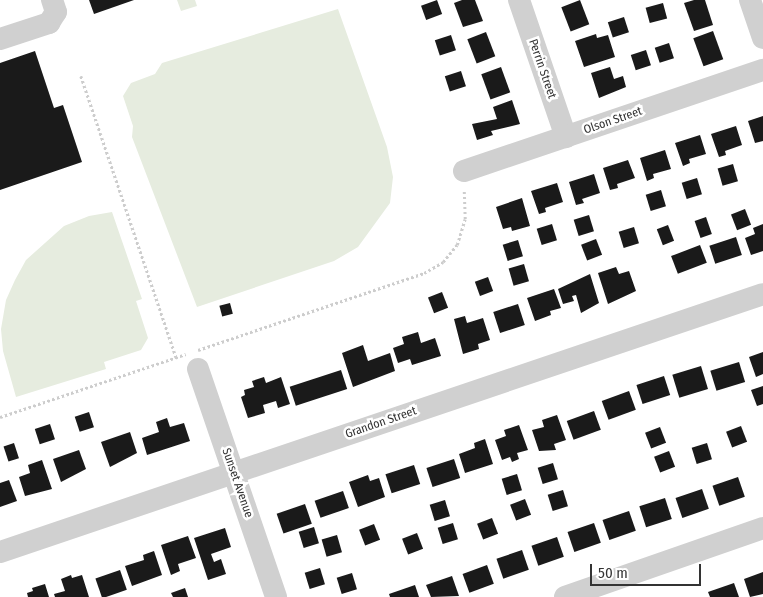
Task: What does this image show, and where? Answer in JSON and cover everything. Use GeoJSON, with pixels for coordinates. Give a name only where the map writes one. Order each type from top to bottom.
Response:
{"type":"FeatureCollection","features":[{"type":"Feature","properties":{"kind":"street"},"geometry":{"type":"LineString","coordinates":[[0,39],[49,23],[56,12],[52,0]]}},
{"type":"Feature","properties":{"kind":"street","name":"Perrin Street"},"geometry":{"type":"LineString","coordinates":[[519,0],[566,137]]}},
{"type":"Feature","properties":{"kind":"street"},"geometry":{"type":"LineString","coordinates":[[750,0],[763,38]]}},
{"type":"Feature","properties":{"kind":"street","name":"Olson Street"},"geometry":{"type":"LineString","coordinates":[[464,179],[566,137],[763,70]]}},
{"type":"Feature","properties":{"kind":"street","name":"Grandon Street"},"geometry":{"type":"LineString","coordinates":[[0,552],[763,294]]}},
{"type":"Feature","properties":{"kind":"street","name":"Sunset Avenue"},"geometry":{"type":"LineString","coordinates":[[198,369],[276,597]]}},
{"type":"Feature","properties":{"kind":"street"},"geometry":{"type":"LineString","coordinates":[[565,597],[763,528]]}},
{"type":"Feature","properties":{"kind":"path"},"geometry":{"type":"LineString","coordinates":[[81,76],[176,357]]}},
{"type":"Feature","properties":{"kind":"path"},"geometry":{"type":"LineString","coordinates":[[0,417],[424,273],[436,266],[458,245],[465,219],[464,179]]}},
{"type":"Feature","properties":{"kind":"shaded area"},"geometry":{"type":"Polygon","coordinates":[[[177,0],[195,0],[197,6],[181,11],[177,0]]]}},
{"type":"Feature","properties":{"kind":"shaded area"},"geometry":{"type":"Polygon","coordinates":[[[338,9],[387,147],[393,177],[390,203],[358,247],[334,261],[197,307],[132,137],[133,126],[123,96],[131,83],[155,74],[162,63],[338,9]]]}},
{"type":"Feature","properties":{"kind":"shaded area"},"geometry":{"type":"Polygon","coordinates":[[[112,212],[142,299],[136,301],[148,338],[141,350],[104,362],[106,369],[16,397],[3,351],[1,329],[6,300],[15,280],[26,260],[64,226],[89,216],[112,212]]]}},
{"type":"Feature","properties":{"kind":"building"},"geometry":{"type":"Polygon","coordinates":[[[89,0],[134,0],[94,14],[89,0]]]}},
{"type":"Feature","properties":{"kind":"building"},"geometry":{"type":"Polygon","coordinates":[[[437,0],[442,14],[426,20],[421,6],[437,0]]]}},
{"type":"Feature","properties":{"kind":"building"},"geometry":{"type":"Polygon","coordinates":[[[462,0],[475,0],[483,21],[463,27],[454,3],[462,0]]]}},
{"type":"Feature","properties":{"kind":"building"},"geometry":{"type":"Polygon","coordinates":[[[580,0],[589,24],[571,31],[561,7],[580,0]]]}},
{"type":"Feature","properties":{"kind":"building"},"geometry":{"type":"Polygon","coordinates":[[[694,0],[705,0],[713,25],[694,31],[684,3],[694,0]]]}},
{"type":"Feature","properties":{"kind":"building"},"geometry":{"type":"Polygon","coordinates":[[[663,3],[667,18],[650,23],[646,8],[663,3]]]}},
{"type":"Feature","properties":{"kind":"building"},"geometry":{"type":"Polygon","coordinates":[[[624,17],[629,32],[613,37],[608,22],[624,17]]]}},
{"type":"Feature","properties":{"kind":"building"},"geometry":{"type":"Polygon","coordinates":[[[713,31],[723,59],[704,66],[693,38],[713,31]]]}},
{"type":"Feature","properties":{"kind":"building"},"geometry":{"type":"Polygon","coordinates":[[[486,32],[495,56],[477,63],[467,39],[486,32]]]}},
{"type":"Feature","properties":{"kind":"building"},"geometry":{"type":"Polygon","coordinates":[[[596,34],[597,38],[608,35],[615,57],[584,67],[575,41],[596,34]]]}},
{"type":"Feature","properties":{"kind":"building"},"geometry":{"type":"Polygon","coordinates":[[[451,35],[456,50],[440,55],[435,40],[451,35]]]}},
{"type":"Feature","properties":{"kind":"building"},"geometry":{"type":"Polygon","coordinates":[[[669,43],[674,58],[660,63],[655,48],[669,43]]]}},
{"type":"Feature","properties":{"kind":"building"},"geometry":{"type":"Polygon","coordinates":[[[646,50],[651,65],[636,70],[631,55],[646,50]]]}},
{"type":"Feature","properties":{"kind":"building"},"geometry":{"type":"Polygon","coordinates":[[[35,51],[54,108],[63,105],[82,162],[0,190],[0,63],[35,51]]]}},
{"type":"Feature","properties":{"kind":"building"},"geometry":{"type":"Polygon","coordinates":[[[501,67],[510,92],[491,100],[481,74],[501,67]]]}},
{"type":"Feature","properties":{"kind":"building"},"geometry":{"type":"Polygon","coordinates":[[[610,67],[614,79],[623,76],[626,87],[599,98],[591,73],[610,67]]]}},
{"type":"Feature","properties":{"kind":"building"},"geometry":{"type":"Polygon","coordinates":[[[461,71],[466,86],[450,91],[445,76],[461,71]]]}},
{"type":"Feature","properties":{"kind":"building"},"geometry":{"type":"Polygon","coordinates":[[[512,100],[520,124],[491,131],[493,135],[477,140],[472,124],[497,119],[493,107],[512,100]]]}},
{"type":"Feature","properties":{"kind":"building"},"geometry":{"type":"Polygon","coordinates":[[[763,116],[763,141],[755,143],[748,121],[763,116]]]}},
{"type":"Feature","properties":{"kind":"building"},"geometry":{"type":"Polygon","coordinates":[[[736,126],[742,145],[725,151],[726,155],[719,157],[711,134],[736,126]]]}},
{"type":"Feature","properties":{"kind":"building"},"geometry":{"type":"Polygon","coordinates":[[[700,135],[706,154],[689,159],[690,163],[683,166],[675,143],[700,135]]]}},
{"type":"Feature","properties":{"kind":"building"},"geometry":{"type":"Polygon","coordinates":[[[665,150],[671,169],[653,174],[654,178],[647,181],[640,158],[665,150]]]}},
{"type":"Feature","properties":{"kind":"building"},"geometry":{"type":"Polygon","coordinates":[[[628,160],[635,178],[617,184],[618,188],[610,190],[603,168],[628,160]]]}},
{"type":"Feature","properties":{"kind":"building"},"geometry":{"type":"Polygon","coordinates":[[[733,164],[738,181],[723,186],[718,168],[733,164]]]}},
{"type":"Feature","properties":{"kind":"building"},"geometry":{"type":"Polygon","coordinates":[[[594,174],[600,193],[582,199],[584,203],[576,205],[569,182],[594,174]]]}},
{"type":"Feature","properties":{"kind":"building"},"geometry":{"type":"Polygon","coordinates":[[[697,178],[702,194],[687,199],[682,183],[697,178]]]}},
{"type":"Feature","properties":{"kind":"building"},"geometry":{"type":"Polygon","coordinates":[[[557,183],[563,202],[545,208],[546,212],[539,214],[531,191],[557,183]]]}},
{"type":"Feature","properties":{"kind":"building"},"geometry":{"type":"Polygon","coordinates":[[[661,190],[666,206],[651,211],[646,195],[661,190]]]}},
{"type":"Feature","properties":{"kind":"building"},"geometry":{"type":"Polygon","coordinates":[[[522,198],[530,226],[512,231],[511,227],[503,229],[496,207],[522,198]]]}},
{"type":"Feature","properties":{"kind":"building"},"geometry":{"type":"Polygon","coordinates":[[[745,209],[751,225],[737,230],[731,214],[745,209]]]}},
{"type":"Feature","properties":{"kind":"building"},"geometry":{"type":"Polygon","coordinates":[[[589,215],[594,231],[579,236],[574,220],[589,215]]]}},
{"type":"Feature","properties":{"kind":"building"},"geometry":{"type":"Polygon","coordinates":[[[706,217],[712,234],[701,238],[695,221],[706,217]]]}},
{"type":"Feature","properties":{"kind":"building"},"geometry":{"type":"Polygon","coordinates":[[[552,224],[557,240],[542,245],[537,229],[552,224]]]}},
{"type":"Feature","properties":{"kind":"building"},"geometry":{"type":"Polygon","coordinates":[[[763,224],[763,251],[751,255],[745,238],[755,234],[753,228],[763,224]]]}},
{"type":"Feature","properties":{"kind":"building"},"geometry":{"type":"Polygon","coordinates":[[[668,225],[674,241],[663,245],[657,229],[668,225]]]}},
{"type":"Feature","properties":{"kind":"building"},"geometry":{"type":"Polygon","coordinates":[[[634,227],[639,243],[624,248],[619,232],[634,227]]]}},
{"type":"Feature","properties":{"kind":"building"},"geometry":{"type":"Polygon","coordinates":[[[736,237],[742,255],[715,264],[709,246],[736,237]]]}},
{"type":"Feature","properties":{"kind":"building"},"geometry":{"type":"Polygon","coordinates":[[[596,239],[602,255],[587,261],[581,245],[596,239]]]}},
{"type":"Feature","properties":{"kind":"building"},"geometry":{"type":"Polygon","coordinates":[[[518,240],[523,256],[508,261],[503,245],[518,240]]]}},
{"type":"Feature","properties":{"kind":"building"},"geometry":{"type":"Polygon","coordinates":[[[700,245],[707,263],[678,274],[671,256],[700,245]]]}},
{"type":"Feature","properties":{"kind":"building"},"geometry":{"type":"Polygon","coordinates":[[[524,264],[529,281],[514,286],[509,268],[524,264]]]}},
{"type":"Feature","properties":{"kind":"building"},"geometry":{"type":"Polygon","coordinates":[[[616,267],[619,274],[629,271],[636,291],[608,304],[598,273],[616,267]]]}},
{"type":"Feature","properties":{"kind":"building"},"geometry":{"type":"Polygon","coordinates":[[[590,274],[599,303],[581,313],[576,295],[572,296],[574,301],[563,304],[558,289],[590,274]]]}},
{"type":"Feature","properties":{"kind":"building"},"geometry":{"type":"Polygon","coordinates":[[[488,277],[493,291],[480,296],[475,282],[488,277]]]}},
{"type":"Feature","properties":{"kind":"building"},"geometry":{"type":"Polygon","coordinates":[[[554,289],[561,308],[550,311],[551,315],[535,321],[527,298],[554,289]]]}},
{"type":"Feature","properties":{"kind":"building"},"geometry":{"type":"Polygon","coordinates":[[[442,292],[448,308],[434,313],[428,297],[442,292]]]}},
{"type":"Feature","properties":{"kind":"building"},"geometry":{"type":"Polygon","coordinates":[[[230,303],[233,314],[222,316],[219,306],[230,303]]]}},
{"type":"Feature","properties":{"kind":"building"},"geometry":{"type":"Polygon","coordinates":[[[518,304],[525,325],[500,333],[493,312],[518,304]]]}},
{"type":"Feature","properties":{"kind":"building"},"geometry":{"type":"Polygon","coordinates":[[[465,316],[467,323],[483,318],[490,340],[478,344],[479,349],[463,354],[454,319],[465,316]]]}},
{"type":"Feature","properties":{"kind":"building"},"geometry":{"type":"Polygon","coordinates":[[[418,332],[421,343],[435,338],[441,356],[412,365],[410,359],[398,363],[393,348],[404,344],[402,337],[418,332]]]}},
{"type":"Feature","properties":{"kind":"building"},"geometry":{"type":"Polygon","coordinates":[[[363,345],[368,361],[390,353],[395,371],[353,387],[342,353],[363,345]]]}},
{"type":"Feature","properties":{"kind":"building"},"geometry":{"type":"Polygon","coordinates":[[[763,352],[763,374],[756,377],[749,357],[763,352]]]}},
{"type":"Feature","properties":{"kind":"building"},"geometry":{"type":"Polygon","coordinates":[[[739,362],[745,382],[716,391],[710,371],[739,362]]]}},
{"type":"Feature","properties":{"kind":"building"},"geometry":{"type":"Polygon","coordinates":[[[701,366],[708,389],[679,398],[672,375],[701,366]]]}},
{"type":"Feature","properties":{"kind":"building"},"geometry":{"type":"Polygon","coordinates":[[[341,370],[347,389],[296,406],[290,387],[341,370]]]}},
{"type":"Feature","properties":{"kind":"building"},"geometry":{"type":"Polygon","coordinates":[[[664,376],[670,395],[643,404],[636,385],[664,376]]]}},
{"type":"Feature","properties":{"kind":"building"},"geometry":{"type":"Polygon","coordinates":[[[264,377],[266,383],[281,377],[290,404],[278,408],[276,401],[263,405],[265,413],[248,418],[241,397],[245,395],[244,390],[254,387],[252,381],[264,377]]]}},
{"type":"Feature","properties":{"kind":"building"},"geometry":{"type":"Polygon","coordinates":[[[763,386],[763,404],[757,406],[751,390],[763,386]]]}},
{"type":"Feature","properties":{"kind":"building"},"geometry":{"type":"Polygon","coordinates":[[[629,391],[636,410],[609,420],[602,401],[629,391]]]}},
{"type":"Feature","properties":{"kind":"building"},"geometry":{"type":"Polygon","coordinates":[[[594,411],[601,430],[574,440],[567,421],[594,411]]]}},
{"type":"Feature","properties":{"kind":"building"},"geometry":{"type":"Polygon","coordinates":[[[89,412],[94,427],[80,432],[75,417],[89,412]]]}},
{"type":"Feature","properties":{"kind":"building"},"geometry":{"type":"Polygon","coordinates":[[[557,415],[566,440],[554,444],[556,450],[539,451],[532,430],[544,427],[542,420],[557,415]]]}},
{"type":"Feature","properties":{"kind":"building"},"geometry":{"type":"Polygon","coordinates":[[[167,418],[170,427],[184,423],[190,441],[147,455],[142,438],[159,432],[156,422],[167,418]]]}},
{"type":"Feature","properties":{"kind":"building"},"geometry":{"type":"Polygon","coordinates":[[[50,424],[55,439],[40,444],[35,429],[50,424]]]}},
{"type":"Feature","properties":{"kind":"building"},"geometry":{"type":"Polygon","coordinates":[[[519,425],[528,450],[517,453],[519,459],[512,462],[510,457],[502,460],[495,440],[506,436],[504,430],[519,425]]]}},
{"type":"Feature","properties":{"kind":"building"},"geometry":{"type":"Polygon","coordinates":[[[741,426],[747,442],[732,448],[726,432],[741,426]]]}},
{"type":"Feature","properties":{"kind":"building"},"geometry":{"type":"Polygon","coordinates":[[[660,427],[666,443],[651,449],[645,433],[660,427]]]}},
{"type":"Feature","properties":{"kind":"building"},"geometry":{"type":"Polygon","coordinates":[[[130,432],[137,453],[110,467],[101,442],[130,432]]]}},
{"type":"Feature","properties":{"kind":"building"},"geometry":{"type":"Polygon","coordinates":[[[485,439],[493,464],[465,473],[459,454],[475,448],[474,443],[485,439]]]}},
{"type":"Feature","properties":{"kind":"building"},"geometry":{"type":"Polygon","coordinates":[[[14,443],[19,458],[8,462],[4,446],[14,443]]]}},
{"type":"Feature","properties":{"kind":"building"},"geometry":{"type":"Polygon","coordinates":[[[707,443],[712,459],[697,464],[692,448],[707,443]]]}},
{"type":"Feature","properties":{"kind":"building"},"geometry":{"type":"Polygon","coordinates":[[[79,450],[86,469],[61,482],[53,459],[79,450]]]}},
{"type":"Feature","properties":{"kind":"building"},"geometry":{"type":"Polygon","coordinates":[[[669,451],[675,467],[660,473],[654,457],[669,451]]]}},
{"type":"Feature","properties":{"kind":"building"},"geometry":{"type":"Polygon","coordinates":[[[454,459],[460,478],[433,487],[426,468],[454,459]]]}},
{"type":"Feature","properties":{"kind":"building"},"geometry":{"type":"Polygon","coordinates":[[[42,460],[52,489],[25,496],[19,477],[30,473],[28,465],[42,460]]]}},
{"type":"Feature","properties":{"kind":"building"},"geometry":{"type":"Polygon","coordinates":[[[553,463],[558,479],[543,484],[538,468],[553,463]]]}},
{"type":"Feature","properties":{"kind":"building"},"geometry":{"type":"Polygon","coordinates":[[[414,465],[420,484],[392,493],[385,474],[414,465]]]}},
{"type":"Feature","properties":{"kind":"building"},"geometry":{"type":"Polygon","coordinates":[[[517,474],[522,490],[507,495],[502,479],[517,474]]]}},
{"type":"Feature","properties":{"kind":"building"},"geometry":{"type":"Polygon","coordinates":[[[368,475],[370,481],[379,478],[385,497],[358,507],[349,482],[368,475]]]}},
{"type":"Feature","properties":{"kind":"building"},"geometry":{"type":"Polygon","coordinates":[[[738,477],[745,497],[719,506],[712,486],[738,477]]]}},
{"type":"Feature","properties":{"kind":"building"},"geometry":{"type":"Polygon","coordinates":[[[9,480],[17,501],[0,507],[0,483],[9,480]]]}},
{"type":"Feature","properties":{"kind":"building"},"geometry":{"type":"Polygon","coordinates":[[[702,489],[709,509],[682,518],[676,498],[702,489]]]}},
{"type":"Feature","properties":{"kind":"building"},"geometry":{"type":"Polygon","coordinates":[[[563,490],[568,506],[553,511],[548,495],[563,490]]]}},
{"type":"Feature","properties":{"kind":"building"},"geometry":{"type":"Polygon","coordinates":[[[343,491],[349,508],[320,518],[315,501],[343,491]]]}},
{"type":"Feature","properties":{"kind":"building"},"geometry":{"type":"Polygon","coordinates":[[[665,498],[672,519],[646,527],[639,506],[665,498]]]}},
{"type":"Feature","properties":{"kind":"building"},"geometry":{"type":"Polygon","coordinates":[[[525,499],[531,515],[516,521],[510,505],[525,499]]]}},
{"type":"Feature","properties":{"kind":"building"},"geometry":{"type":"Polygon","coordinates":[[[445,500],[450,516],[435,521],[430,505],[445,500]]]}},
{"type":"Feature","properties":{"kind":"building"},"geometry":{"type":"Polygon","coordinates":[[[305,504],[312,524],[283,534],[277,514],[305,504]]]}},
{"type":"Feature","properties":{"kind":"building"},"geometry":{"type":"Polygon","coordinates":[[[629,511],[636,531],[609,540],[603,520],[629,511]]]}},
{"type":"Feature","properties":{"kind":"building"},"geometry":{"type":"Polygon","coordinates":[[[492,518],[498,534],[483,540],[477,524],[492,518]]]}},
{"type":"Feature","properties":{"kind":"building"},"geometry":{"type":"Polygon","coordinates":[[[453,523],[458,539],[443,544],[438,528],[453,523]]]}},
{"type":"Feature","properties":{"kind":"building"},"geometry":{"type":"Polygon","coordinates":[[[594,523],[601,543],[574,552],[568,532],[594,523]]]}},
{"type":"Feature","properties":{"kind":"building"},"geometry":{"type":"Polygon","coordinates":[[[374,524],[380,540],[365,546],[359,530],[374,524]]]}},
{"type":"Feature","properties":{"kind":"building"},"geometry":{"type":"Polygon","coordinates":[[[314,527],[319,543],[304,548],[299,532],[314,527]]]}},
{"type":"Feature","properties":{"kind":"building"},"geometry":{"type":"Polygon","coordinates":[[[225,528],[231,547],[211,554],[214,562],[221,559],[226,574],[208,580],[194,538],[225,528]]]}},
{"type":"Feature","properties":{"kind":"building"},"geometry":{"type":"Polygon","coordinates":[[[417,533],[423,549],[408,555],[402,539],[417,533]]]}},
{"type":"Feature","properties":{"kind":"building"},"geometry":{"type":"Polygon","coordinates":[[[337,535],[342,552],[327,557],[322,539],[337,535]]]}},
{"type":"Feature","properties":{"kind":"building"},"geometry":{"type":"Polygon","coordinates":[[[188,536],[196,558],[178,564],[180,571],[171,575],[161,545],[188,536]]]}},
{"type":"Feature","properties":{"kind":"building"},"geometry":{"type":"Polygon","coordinates":[[[557,537],[564,557],[538,566],[531,546],[557,537]]]}},
{"type":"Feature","properties":{"kind":"building"},"geometry":{"type":"Polygon","coordinates":[[[522,550],[529,570],[503,579],[496,559],[522,550]]]}},
{"type":"Feature","properties":{"kind":"building"},"geometry":{"type":"Polygon","coordinates":[[[154,551],[162,575],[132,586],[125,566],[144,560],[143,555],[154,551]]]}},
{"type":"Feature","properties":{"kind":"building"},"geometry":{"type":"Polygon","coordinates":[[[487,565],[494,584],[469,593],[463,574],[487,565]]]}},
{"type":"Feature","properties":{"kind":"building"},"geometry":{"type":"Polygon","coordinates":[[[320,568],[325,584],[310,589],[305,573],[320,568]]]}},
{"type":"Feature","properties":{"kind":"building"},"geometry":{"type":"Polygon","coordinates":[[[120,570],[127,590],[102,597],[95,578],[120,570]]]}},
{"type":"Feature","properties":{"kind":"building"},"geometry":{"type":"Polygon","coordinates":[[[763,572],[763,594],[750,597],[744,579],[763,572]]]}},
{"type":"Feature","properties":{"kind":"building"},"geometry":{"type":"Polygon","coordinates":[[[352,573],[357,589],[342,594],[337,578],[352,573]]]}},
{"type":"Feature","properties":{"kind":"building"},"geometry":{"type":"Polygon","coordinates":[[[71,575],[72,578],[82,575],[89,597],[55,597],[54,594],[65,591],[61,579],[71,575]]]}},
{"type":"Feature","properties":{"kind":"building"},"geometry":{"type":"Polygon","coordinates":[[[452,576],[459,596],[431,597],[426,585],[452,576]]]}},
{"type":"Feature","properties":{"kind":"building"},"geometry":{"type":"Polygon","coordinates":[[[734,583],[739,597],[710,597],[708,592],[734,583]]]}},
{"type":"Feature","properties":{"kind":"building"},"geometry":{"type":"Polygon","coordinates":[[[45,584],[49,597],[28,597],[27,593],[33,591],[32,588],[45,584]]]}},
{"type":"Feature","properties":{"kind":"building"},"geometry":{"type":"Polygon","coordinates":[[[415,585],[419,597],[390,597],[389,594],[415,585]]]}},
{"type":"Feature","properties":{"kind":"building"},"geometry":{"type":"Polygon","coordinates":[[[185,588],[188,597],[173,597],[171,593],[185,588]]]}}]}
